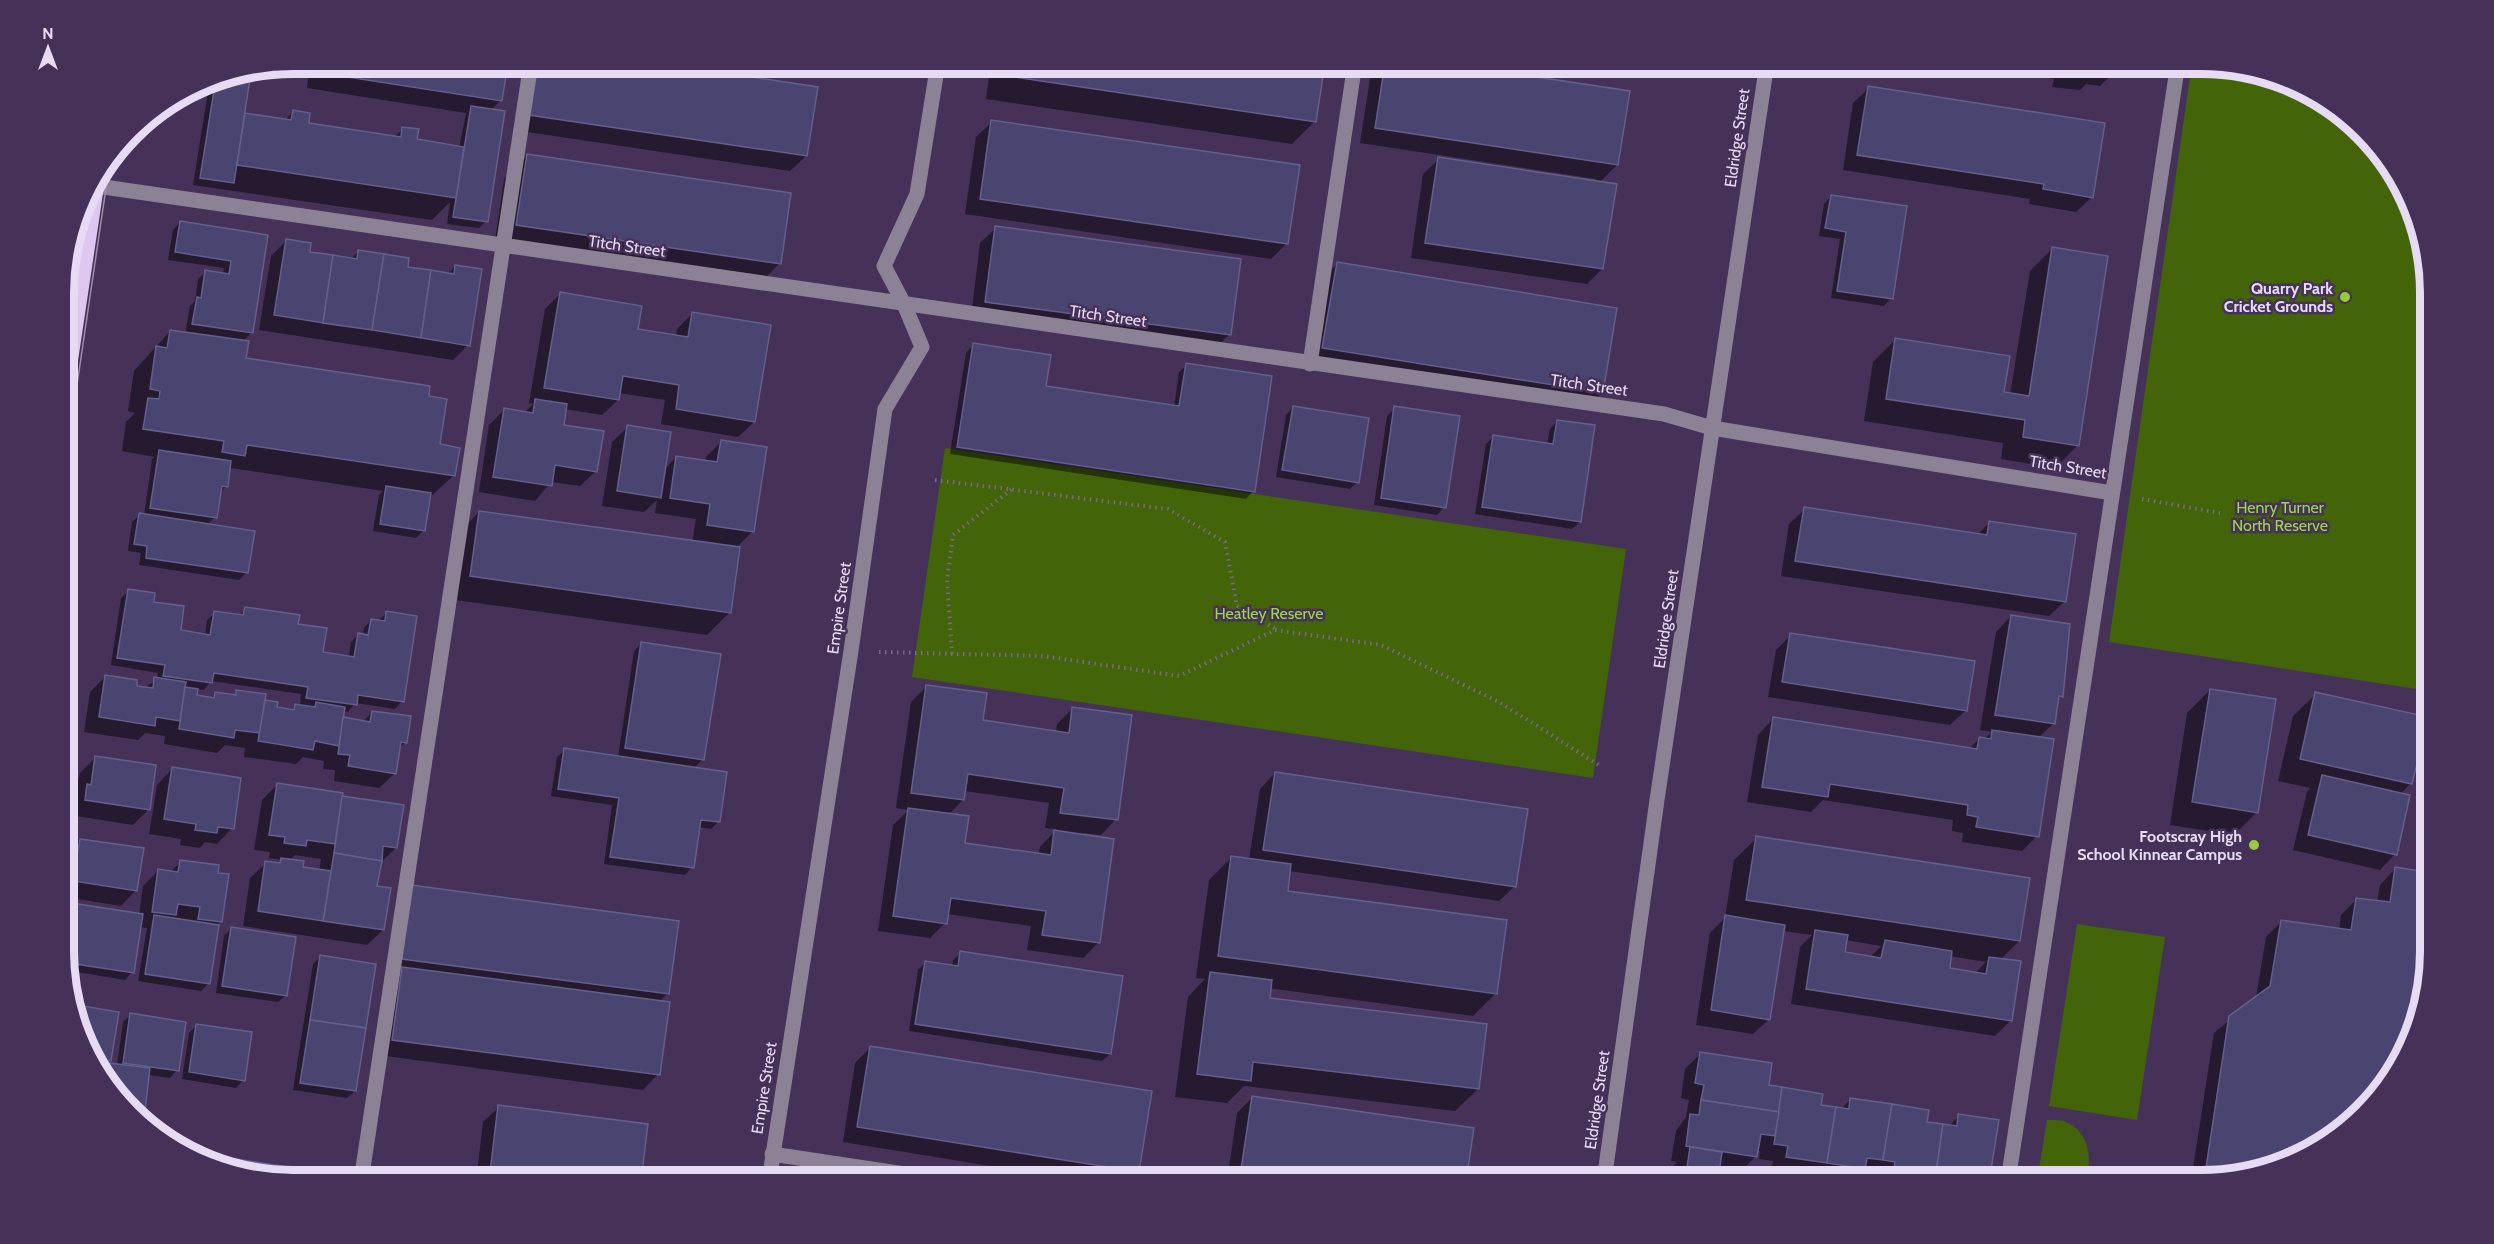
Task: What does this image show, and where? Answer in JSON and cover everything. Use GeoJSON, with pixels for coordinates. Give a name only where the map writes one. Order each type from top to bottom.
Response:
{"type":"FeatureCollection","features":[{"type":"Feature","properties":{"kind":"main road"},"geometry":{"type":"LineString","coordinates":[[74,336],[94,200]]}},
{"type":"Feature","properties":{"kind":"street"},"geometry":{"type":"LineString","coordinates":[[363,1170],[529,74]]}},
{"type":"Feature","properties":{"kind":"street","name":"Empire Street"},"geometry":{"type":"LineString","coordinates":[[770,1170],[851,651],[885,409],[922,347],[904,304],[884,266],[918,194],[936,74]]}},
{"type":"Feature","properties":{"kind":"street"},"geometry":{"type":"LineString","coordinates":[[1310,364],[1352,74]]}},
{"type":"Feature","properties":{"kind":"street","name":"Eldridge Street"},"geometry":{"type":"LineString","coordinates":[[1606,1170],[1765,74]]}},
{"type":"Feature","properties":{"kind":"street"},"geometry":{"type":"LineString","coordinates":[[2010,1170],[2176,74]]}},
{"type":"Feature","properties":{"kind":"street","name":"Titch Street"},"geometry":{"type":"LineString","coordinates":[[104,182],[504,247],[1664,414],[1712,428],[2112,493]]}},
{"type":"Feature","properties":{"kind":"street"},"geometry":{"type":"LineString","coordinates":[[772,1154],[878,1170]]}},
{"type":"Feature","properties":{"kind":"path"},"geometry":{"type":"LineString","coordinates":[[935,480],[1168,508],[1225,542],[1237,606],[1275,630],[1381,645],[1499,702],[1599,765]]}},
{"type":"Feature","properties":{"kind":"path"},"geometry":{"type":"LineString","coordinates":[[952,654],[947,580],[953,535],[1011,489]]}},
{"type":"Feature","properties":{"kind":"path"},"geometry":{"type":"LineString","coordinates":[[2112,493],[2220,513]]}},
{"type":"Feature","properties":{"kind":"path"},"geometry":{"type":"LineString","coordinates":[[851,651],[1043,656],[1179,676],[1275,630]]}},
{"type":"Feature","properties":{"kind":"green space","name":"Henry Turner North Reserve"},"geometry":{"type":"Polygon","coordinates":[[[2190,74],[2230,75],[2258,81],[2285,90],[2323,110],[2366,148],[2384,171],[2398,196],[2413,236],[2420,279],[2420,689],[2109,642],[2190,74]]]}},
{"type":"Feature","properties":{"kind":"green space","name":"Heatley Reserve"},"geometry":{"type":"Polygon","coordinates":[[[945,448],[1626,549],[1593,778],[912,677],[945,448]]]}},
{"type":"Feature","properties":{"kind":"green space"},"geometry":{"type":"Polygon","coordinates":[[[2077,924],[2165,937],[2137,1120],[2049,1106],[2077,924]]]}},
{"type":"Feature","properties":{"kind":"green space"},"geometry":{"type":"Polygon","coordinates":[[[2047,1120],[2059,1120],[2074,1126],[2080,1132],[2087,1147],[2088,1170],[2039,1170],[2047,1120]]]}},
{"type":"Feature","properties":{"kind":"building"},"geometry":{"type":"Polygon","coordinates":[[[327,74],[506,74],[502,101],[327,74]]]}},
{"type":"Feature","properties":{"kind":"building"},"geometry":{"type":"Polygon","coordinates":[[[535,74],[731,74],[818,87],[807,156],[529,115],[535,74]]]}},
{"type":"Feature","properties":{"kind":"building"},"geometry":{"type":"Polygon","coordinates":[[[1008,74],[1323,74],[1316,122],[1008,76],[1008,74]]]}},
{"type":"Feature","properties":{"kind":"building"},"geometry":{"type":"Polygon","coordinates":[[[1383,74],[1516,74],[1630,91],[1618,165],[1375,128],[1383,74]]]}},
{"type":"Feature","properties":{"kind":"building"},"geometry":{"type":"Polygon","coordinates":[[[250,78],[234,183],[200,178],[214,88],[250,78]]]}},
{"type":"Feature","properties":{"kind":"building"},"geometry":{"type":"Polygon","coordinates":[[[1868,86],[2105,123],[2093,198],[2043,189],[2044,184],[1857,155],[1868,86]]]}},
{"type":"Feature","properties":{"kind":"building"},"geometry":{"type":"Polygon","coordinates":[[[471,106],[505,111],[488,222],[453,217],[471,106]]]}},
{"type":"Feature","properties":{"kind":"building"},"geometry":{"type":"Polygon","coordinates":[[[293,110],[310,113],[309,123],[401,137],[402,127],[419,129],[417,139],[464,147],[456,198],[237,165],[245,113],[291,120],[293,110]]]}},
{"type":"Feature","properties":{"kind":"building"},"geometry":{"type":"Polygon","coordinates":[[[991,120],[1300,165],[1288,244],[980,199],[991,120]]]}},
{"type":"Feature","properties":{"kind":"building"},"geometry":{"type":"Polygon","coordinates":[[[527,154],[791,193],[781,264],[516,225],[527,154]]]}},
{"type":"Feature","properties":{"kind":"building"},"geometry":{"type":"Polygon","coordinates":[[[1438,157],[1617,184],[1603,269],[1425,243],[1438,157]]]}},
{"type":"Feature","properties":{"kind":"building"},"geometry":{"type":"Polygon","coordinates":[[[1831,195],[1907,206],[1893,299],[1837,291],[1846,232],[1825,228],[1831,195]]]}},
{"type":"Feature","properties":{"kind":"building"},"geometry":{"type":"Polygon","coordinates":[[[180,221],[268,235],[253,333],[192,324],[197,297],[201,298],[205,270],[229,274],[231,261],[175,252],[180,221]]]}},
{"type":"Feature","properties":{"kind":"building"},"geometry":{"type":"Polygon","coordinates":[[[995,226],[1241,259],[1231,335],[985,302],[995,226]]]}},
{"type":"Feature","properties":{"kind":"building"},"geometry":{"type":"Polygon","coordinates":[[[286,239],[311,243],[310,252],[333,255],[323,323],[274,315],[286,239]]]}},
{"type":"Feature","properties":{"kind":"building"},"geometry":{"type":"Polygon","coordinates":[[[2052,247],[2108,256],[2079,446],[2023,437],[2025,420],[1886,399],[1895,338],[2010,356],[2004,392],[2029,396],[2052,247]]]}},
{"type":"Feature","properties":{"kind":"building"},"geometry":{"type":"Polygon","coordinates":[[[358,250],[384,254],[372,330],[323,323],[333,255],[357,259],[358,250]]]}},
{"type":"Feature","properties":{"kind":"building"},"geometry":{"type":"Polygon","coordinates":[[[384,254],[409,258],[408,267],[431,270],[421,338],[372,330],[384,254]]]}},
{"type":"Feature","properties":{"kind":"building"},"geometry":{"type":"Polygon","coordinates":[[[1337,262],[1617,308],[1603,393],[1322,348],[1337,262]]]}},
{"type":"Feature","properties":{"kind":"building"},"geometry":{"type":"Polygon","coordinates":[[[455,265],[482,269],[470,346],[421,338],[431,270],[454,274],[455,265]]]}},
{"type":"Feature","properties":{"kind":"building"},"geometry":{"type":"Polygon","coordinates":[[[560,292],[642,306],[638,329],[688,337],[692,312],[771,325],[755,422],[676,409],[679,385],[623,376],[619,400],[544,388],[560,292]]]}},
{"type":"Feature","properties":{"kind":"building"},"geometry":{"type":"Polygon","coordinates":[[[170,330],[249,341],[246,358],[430,386],[429,396],[447,399],[440,444],[460,448],[455,476],[247,445],[245,456],[222,452],[224,441],[143,429],[148,398],[159,399],[160,391],[150,389],[156,346],[167,348],[170,330]]]}},
{"type":"Feature","properties":{"kind":"building"},"geometry":{"type":"Polygon","coordinates":[[[973,343],[1051,355],[1046,386],[1179,406],[1186,363],[1272,376],[1255,492],[957,447],[973,343]]]}},
{"type":"Feature","properties":{"kind":"building"},"geometry":{"type":"Polygon","coordinates":[[[535,399],[567,404],[564,425],[604,431],[597,472],[555,465],[552,486],[493,477],[504,408],[533,413],[535,399]]]}},
{"type":"Feature","properties":{"kind":"building"},"geometry":{"type":"Polygon","coordinates":[[[1293,406],[1369,418],[1359,483],[1282,470],[1293,406]]]}},
{"type":"Feature","properties":{"kind":"building"},"geometry":{"type":"Polygon","coordinates":[[[1394,406],[1460,416],[1446,508],[1381,498],[1394,406]]]}},
{"type":"Feature","properties":{"kind":"building"},"geometry":{"type":"Polygon","coordinates":[[[1557,420],[1595,425],[1581,522],[1482,507],[1493,435],[1553,444],[1557,420]]]}},
{"type":"Feature","properties":{"kind":"building"},"geometry":{"type":"Polygon","coordinates":[[[627,425],[671,432],[661,498],[617,491],[627,425]]]}},
{"type":"Feature","properties":{"kind":"building"},"geometry":{"type":"Polygon","coordinates":[[[721,440],[767,447],[754,532],[707,525],[710,504],[670,498],[676,456],[717,462],[721,440]]]}},
{"type":"Feature","properties":{"kind":"building"},"geometry":{"type":"Polygon","coordinates":[[[159,450],[231,461],[228,487],[222,486],[217,518],[150,508],[159,450]]]}},
{"type":"Feature","properties":{"kind":"building"},"geometry":{"type":"Polygon","coordinates":[[[386,486],[431,493],[425,531],[380,524],[386,486]]]}},
{"type":"Feature","properties":{"kind":"building"},"geometry":{"type":"Polygon","coordinates":[[[1804,507],[1987,535],[1989,521],[2076,534],[2066,602],[1795,561],[1804,507]]]}},
{"type":"Feature","properties":{"kind":"building"},"geometry":{"type":"Polygon","coordinates":[[[479,511],[740,547],[731,613],[470,576],[479,511]]]}},
{"type":"Feature","properties":{"kind":"building"},"geometry":{"type":"Polygon","coordinates":[[[139,513],[255,531],[248,573],[146,558],[147,546],[134,544],[139,513]]]}},
{"type":"Feature","properties":{"kind":"building"},"geometry":{"type":"Polygon","coordinates":[[[128,589],[155,593],[154,602],[184,606],[181,630],[210,635],[214,611],[243,615],[245,607],[300,615],[298,624],[327,628],[323,652],[354,657],[358,633],[368,635],[371,619],[385,621],[386,611],[417,616],[404,702],[358,695],[357,705],[306,698],[308,687],[214,673],[212,683],[163,676],[165,665],[117,658],[128,589]]]}},
{"type":"Feature","properties":{"kind":"building"},"geometry":{"type":"Polygon","coordinates":[[[2011,615],[2070,624],[2063,697],[2059,696],[2055,724],[1995,715],[2011,615]]]}},
{"type":"Feature","properties":{"kind":"building"},"geometry":{"type":"Polygon","coordinates":[[[1790,633],[1975,661],[1967,711],[1782,682],[1790,633]]]}},
{"type":"Feature","properties":{"kind":"building"},"geometry":{"type":"Polygon","coordinates":[[[641,642],[721,654],[704,760],[625,748],[641,642]]]}},
{"type":"Feature","properties":{"kind":"building"},"geometry":{"type":"Polygon","coordinates":[[[105,675],[137,680],[137,686],[153,688],[154,677],[186,682],[180,721],[156,717],[155,726],[99,717],[105,675]]]}},
{"type":"Feature","properties":{"kind":"building"},"geometry":{"type":"Polygon","coordinates":[[[926,685],[987,693],[983,720],[1069,733],[1072,707],[1132,715],[1118,820],[1060,813],[1064,788],[968,774],[964,800],[911,793],[926,685]]]}},
{"type":"Feature","properties":{"kind":"building"},"geometry":{"type":"Polygon","coordinates":[[[185,687],[198,689],[197,695],[214,698],[215,692],[236,695],[236,690],[266,694],[260,733],[235,730],[234,738],[179,729],[185,687]]]}},
{"type":"Feature","properties":{"kind":"building"},"geometry":{"type":"Polygon","coordinates":[[[2210,689],[2276,699],[2258,813],[2192,802],[2210,689]]]}},
{"type":"Feature","properties":{"kind":"building"},"geometry":{"type":"Polygon","coordinates":[[[2315,692],[2420,715],[2420,750],[2412,784],[2300,759],[2315,692]]]}},
{"type":"Feature","properties":{"kind":"building"},"geometry":{"type":"Polygon","coordinates":[[[265,700],[278,702],[277,707],[294,710],[295,704],[315,707],[316,702],[345,707],[339,746],[315,741],[313,750],[258,741],[265,700]]]}},
{"type":"Feature","properties":{"kind":"building"},"geometry":{"type":"Polygon","coordinates":[[[372,711],[411,716],[407,743],[401,742],[396,774],[348,766],[350,755],[338,754],[343,717],[370,722],[372,711]]]}},
{"type":"Feature","properties":{"kind":"building"},"geometry":{"type":"Polygon","coordinates":[[[1773,717],[1977,749],[1979,737],[1991,739],[1992,730],[2054,739],[2039,837],[1976,827],[1978,817],[1967,815],[1968,805],[1830,784],[1828,797],[1762,787],[1773,717]]]}},
{"type":"Feature","properties":{"kind":"building"},"geometry":{"type":"Polygon","coordinates":[[[564,748],[727,772],[720,822],[701,820],[694,868],[610,857],[619,798],[558,789],[564,748]]]}},
{"type":"Feature","properties":{"kind":"building"},"geometry":{"type":"Polygon","coordinates":[[[95,756],[156,765],[150,810],[85,800],[87,784],[91,785],[95,756]]]}},
{"type":"Feature","properties":{"kind":"building"},"geometry":{"type":"Polygon","coordinates":[[[172,767],[241,778],[234,829],[218,827],[217,833],[195,830],[196,824],[164,819],[172,767]]]}},
{"type":"Feature","properties":{"kind":"building"},"geometry":{"type":"Polygon","coordinates":[[[1275,772],[1528,809],[1516,887],[1263,850],[1275,772]]]}},
{"type":"Feature","properties":{"kind":"building"},"geometry":{"type":"Polygon","coordinates":[[[2322,775],[2410,795],[2397,855],[2308,835],[2322,775]]]}},
{"type":"Feature","properties":{"kind":"building"},"geometry":{"type":"Polygon","coordinates":[[[277,783],[343,793],[335,844],[307,840],[306,846],[284,843],[285,837],[269,835],[277,783]]]}},
{"type":"Feature","properties":{"kind":"building"},"geometry":{"type":"Polygon","coordinates":[[[342,796],[404,805],[397,848],[383,846],[382,861],[334,853],[342,796]]]}},
{"type":"Feature","properties":{"kind":"building"},"geometry":{"type":"Polygon","coordinates":[[[908,808],[969,816],[965,843],[1051,855],[1054,830],[1114,839],[1100,943],[1042,935],[1046,911],[951,898],[947,924],[893,916],[908,808]]]}},
{"type":"Feature","properties":{"kind":"building"},"geometry":{"type":"Polygon","coordinates":[[[1756,836],[2030,878],[2020,941],[1746,900],[1756,836]]]}},
{"type":"Feature","properties":{"kind":"building"},"geometry":{"type":"Polygon","coordinates":[[[80,839],[144,848],[137,891],[74,881],[80,839]]]}},
{"type":"Feature","properties":{"kind":"building"},"geometry":{"type":"Polygon","coordinates":[[[334,853],[382,861],[377,886],[391,888],[384,930],[323,921],[334,853]]]}},
{"type":"Feature","properties":{"kind":"building"},"geometry":{"type":"Polygon","coordinates":[[[1231,856],[1291,864],[1288,891],[1507,920],[1497,994],[1218,956],[1231,856]]]}},
{"type":"Feature","properties":{"kind":"building"},"geometry":{"type":"Polygon","coordinates":[[[281,858],[304,861],[303,867],[331,871],[323,921],[258,911],[265,861],[280,863],[281,858]]]}},
{"type":"Feature","properties":{"kind":"building"},"geometry":{"type":"Polygon","coordinates":[[[180,860],[219,865],[218,873],[229,874],[222,922],[198,919],[200,907],[178,904],[176,915],[152,912],[158,869],[178,872],[180,860]]]}},
{"type":"Feature","properties":{"kind":"building"},"geometry":{"type":"Polygon","coordinates":[[[2395,867],[2420,871],[2419,980],[2409,1022],[2384,1073],[2346,1116],[2311,1141],[2285,1154],[2258,1163],[2230,1169],[2206,1170],[2229,1016],[2270,986],[2281,920],[2351,930],[2356,898],[2390,902],[2395,867]]]}},
{"type":"Feature","properties":{"kind":"building"},"geometry":{"type":"Polygon","coordinates":[[[411,885],[679,921],[669,994],[402,959],[411,885]]]}},
{"type":"Feature","properties":{"kind":"building"},"geometry":{"type":"Polygon","coordinates":[[[78,904],[143,914],[134,973],[74,964],[74,930],[78,904]]]}},
{"type":"Feature","properties":{"kind":"building"},"geometry":{"type":"Polygon","coordinates":[[[154,915],[219,925],[210,984],[145,974],[154,915]]]}},
{"type":"Feature","properties":{"kind":"building"},"geometry":{"type":"Polygon","coordinates":[[[1725,915],[1785,925],[1770,1020],[1711,1010],[1725,915]]]}},
{"type":"Feature","properties":{"kind":"building"},"geometry":{"type":"Polygon","coordinates":[[[231,927],[296,937],[287,996],[222,986],[231,927]]]}},
{"type":"Feature","properties":{"kind":"building"},"geometry":{"type":"Polygon","coordinates":[[[1815,930],[1848,935],[1845,952],[1881,958],[1885,940],[1952,951],[1950,968],[1986,974],[1989,957],[2021,961],[2012,1021],[1806,989],[1815,930]]]}},
{"type":"Feature","properties":{"kind":"building"},"geometry":{"type":"Polygon","coordinates":[[[960,951],[1123,976],[1111,1054],[915,1024],[925,961],[958,966],[960,951]]]}},
{"type":"Feature","properties":{"kind":"building"},"geometry":{"type":"Polygon","coordinates":[[[320,955],[376,964],[366,1028],[310,1020],[320,955]]]}},
{"type":"Feature","properties":{"kind":"building"},"geometry":{"type":"Polygon","coordinates":[[[402,967],[670,1002],[660,1075],[392,1040],[402,967]]]}},
{"type":"Feature","properties":{"kind":"building"},"geometry":{"type":"Polygon","coordinates":[[[1210,972],[1272,980],[1270,998],[1487,1024],[1479,1089],[1253,1062],[1251,1081],[1197,1074],[1210,972]]]}},
{"type":"Feature","properties":{"kind":"building"},"geometry":{"type":"Polygon","coordinates":[[[80,1006],[119,1012],[111,1061],[102,1060],[90,1035],[80,1006]]]}},
{"type":"Feature","properties":{"kind":"building"},"geometry":{"type":"Polygon","coordinates":[[[130,1013],[186,1022],[179,1071],[123,1063],[130,1013]]]}},
{"type":"Feature","properties":{"kind":"building"},"geometry":{"type":"Polygon","coordinates":[[[310,1020],[366,1028],[356,1091],[300,1083],[310,1020]]]}},
{"type":"Feature","properties":{"kind":"building"},"geometry":{"type":"Polygon","coordinates":[[[196,1024],[252,1032],[245,1081],[189,1072],[196,1024]]]}},
{"type":"Feature","properties":{"kind":"building"},"geometry":{"type":"Polygon","coordinates":[[[870,1046],[1152,1091],[1139,1170],[1126,1170],[857,1127],[870,1046]]]}},
{"type":"Feature","properties":{"kind":"building"},"geometry":{"type":"Polygon","coordinates":[[[1700,1052],[1772,1063],[1769,1085],[1782,1087],[1779,1112],[1701,1100],[1704,1085],[1695,1083],[1700,1052]]]}},
{"type":"Feature","properties":{"kind":"building"},"geometry":{"type":"Polygon","coordinates":[[[104,1062],[150,1068],[145,1113],[119,1085],[104,1062]]]}},
{"type":"Feature","properties":{"kind":"building"},"geometry":{"type":"Polygon","coordinates":[[[1782,1087],[1823,1094],[1821,1105],[1836,1107],[1827,1163],[1786,1157],[1788,1146],[1774,1144],[1782,1087]]]}},
{"type":"Feature","properties":{"kind":"building"},"geometry":{"type":"Polygon","coordinates":[[[1252,1096],[1474,1128],[1468,1170],[1241,1170],[1252,1096]]]}},
{"type":"Feature","properties":{"kind":"building"},"geometry":{"type":"Polygon","coordinates":[[[1850,1098],[1892,1104],[1883,1160],[1867,1158],[1865,1169],[1827,1163],[1836,1107],[1849,1109],[1850,1098]]]}},
{"type":"Feature","properties":{"kind":"building"},"geometry":{"type":"Polygon","coordinates":[[[1701,1100],[1779,1112],[1775,1136],[1761,1134],[1757,1157],[1686,1146],[1690,1114],[1699,1115],[1701,1100]]]}},
{"type":"Feature","properties":{"kind":"building"},"geometry":{"type":"Polygon","coordinates":[[[1892,1104],[1929,1110],[1927,1122],[1943,1124],[1936,1170],[1894,1170],[1895,1162],[1883,1160],[1892,1104]]]}},
{"type":"Feature","properties":{"kind":"building"},"geometry":{"type":"Polygon","coordinates":[[[498,1105],[648,1124],[642,1170],[490,1170],[498,1105]]]}},
{"type":"Feature","properties":{"kind":"building"},"geometry":{"type":"Polygon","coordinates":[[[1958,1114],[1999,1120],[1991,1170],[1936,1170],[1943,1124],[1957,1126],[1958,1114]]]}},
{"type":"Feature","properties":{"kind":"building"},"geometry":{"type":"Polygon","coordinates":[[[1690,1147],[1722,1152],[1720,1170],[1687,1170],[1690,1147]]]}},
{"type":"Feature","properties":{"kind":"building"},"geometry":{"type":"Polygon","coordinates":[[[236,1159],[307,1170],[264,1169],[236,1163],[236,1159]]]}},
{"type":"Feature","properties":{"kind":"tram line"},"geometry":{"type":"LineString","coordinates":[[74,405],[108,174]]}},
{"type":"Feature","properties":{"kind":"place","name":"Quarry Park Cricket Grounds"},"geometry":{"type":"Point","coordinates":[2345,297]}},
{"type":"Feature","properties":{"kind":"place","name":"Footscray High School Kinnear Campus"},"geometry":{"type":"Point","coordinates":[2254,845]}}]}
